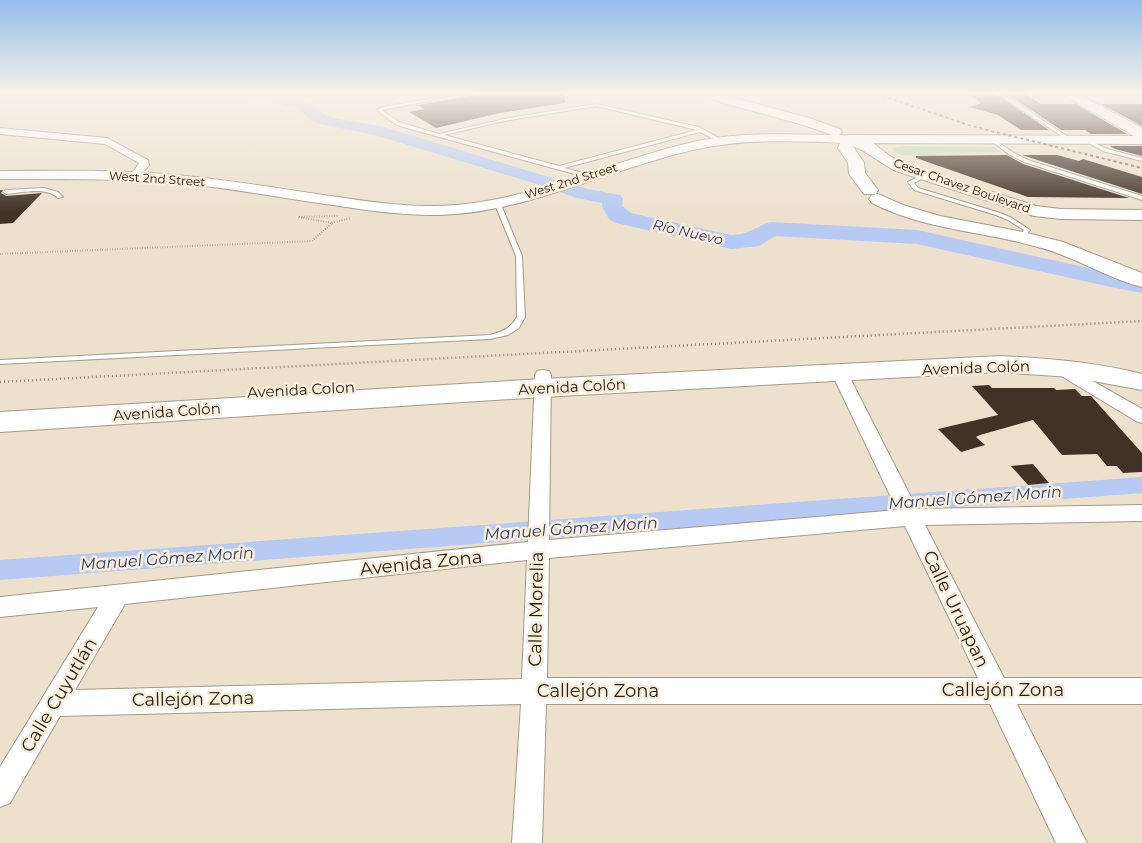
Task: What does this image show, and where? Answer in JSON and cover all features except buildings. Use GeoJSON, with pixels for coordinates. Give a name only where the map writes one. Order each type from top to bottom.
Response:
{"type":"FeatureCollection","features":[{"type":"Feature","properties":{"kind":"main road","name":"West 2nd Street"},"geometry":{"type":"LineString","coordinates":[[848,138],[1142,140]]}},
{"type":"Feature","properties":{"kind":"main road","name":"Cesar Chavez Boulevard"},"geometry":{"type":"LineString","coordinates":[[1141,210],[1061,214],[1034,211],[892,164],[871,148],[848,138],[845,148],[856,163],[857,174],[874,194],[910,214],[1059,246],[1142,281]]}},
{"type":"Feature","properties":{"kind":"main road","name":"Avenida Colón"},"geometry":{"type":"LineString","coordinates":[[0,422],[542,382],[998,352],[1043,353],[1125,364],[1142,369]]}},
{"type":"Feature","properties":{"kind":"main road","name":"Avenida Colón"},"geometry":{"type":"LineString","coordinates":[[542,382],[840,374],[1000,364],[1059,367],[1142,382]]}},
{"type":"Feature","properties":{"kind":"main road","name":"Avenida Colon"},"geometry":{"type":"LineString","coordinates":[[0,408],[542,382]]}},
{"type":"Feature","properties":{"kind":"street"},"geometry":{"type":"LineString","coordinates":[[28,133],[96,139],[113,143],[144,162],[144,165],[135,176]]}},
{"type":"Feature","properties":{"kind":"street"},"geometry":{"type":"LineString","coordinates":[[776,138],[784,133]]}},
{"type":"Feature","properties":{"kind":"street","name":"Cesar Chavez Boulevard"},"geometry":{"type":"LineString","coordinates":[[837,133],[848,138]]}},
{"type":"Feature","properties":{"kind":"street","name":"West 2nd Street"},"geometry":{"type":"LineString","coordinates":[[0,175],[135,176],[210,183],[404,210],[452,209],[497,202],[538,192],[693,146],[722,141],[776,138],[848,138]]}},
{"type":"Feature","properties":{"kind":"street"},"geometry":{"type":"LineString","coordinates":[[1059,367],[1142,417]]}},
{"type":"Feature","properties":{"kind":"street","name":"Calle Uruapan"},"geometry":{"type":"LineString","coordinates":[[840,374],[1072,843]]}},
{"type":"Feature","properties":{"kind":"street","name":"Calle Morelia"},"geometry":{"type":"LineString","coordinates":[[527,843],[534,691],[542,382]]}},
{"type":"Feature","properties":{"kind":"street","name":"Avenida Zona"},"geometry":{"type":"LineString","coordinates":[[0,607],[537,550],[911,517],[1142,512]]}},
{"type":"Feature","properties":{"kind":"street","name":"Calle Cuyutlán"},"geometry":{"type":"LineString","coordinates":[[0,793],[117,596]]}},
{"type":"Feature","properties":{"kind":"street","name":"Callejón Zona"},"geometry":{"type":"LineString","coordinates":[[54,703],[534,691],[1142,691]]}},
{"type":"Feature","properties":{"kind":"lane"},"geometry":{"type":"LineString","coordinates":[[434,133],[559,168],[583,178]]}},
{"type":"Feature","properties":{"kind":"lane"},"geometry":{"type":"LineString","coordinates":[[440,135],[447,133]]}},
{"type":"Feature","properties":{"kind":"lane"},"geometry":{"type":"LineString","coordinates":[[559,168],[689,133]]}},
{"type":"Feature","properties":{"kind":"lane"},"geometry":{"type":"LineString","coordinates":[[707,133],[722,141]]}},
{"type":"Feature","properties":{"kind":"lane"},"geometry":{"type":"LineString","coordinates":[[1061,133],[1071,140]]}},
{"type":"Feature","properties":{"kind":"lane"},"geometry":{"type":"LineString","coordinates":[[992,140],[1012,154],[1141,210]]}},
{"type":"Feature","properties":{"kind":"lane"},"geometry":{"type":"LineString","coordinates":[[1087,140],[1105,150],[1142,160]]}},
{"type":"Feature","properties":{"kind":"lane"},"geometry":{"type":"LineString","coordinates":[[924,176],[911,182],[916,188],[1010,219],[1027,230],[1022,237]]}},
{"type":"Feature","properties":{"kind":"lane"},"geometry":{"type":"LineString","coordinates":[[6,192],[44,190],[56,193],[60,197]]}},
{"type":"Feature","properties":{"kind":"lane"},"geometry":{"type":"LineString","coordinates":[[0,362],[490,337],[505,333],[516,326],[521,317],[519,256],[497,202]]}},
{"type":"Feature","properties":{"kind":"path"},"geometry":{"type":"LineString","coordinates":[[0,254],[312,241],[332,223],[356,216],[298,217],[332,223]]}},
{"type":"Feature","properties":{"kind":"path"},"geometry":{"type":"LineString","coordinates":[[0,382],[1142,321]]}},
{"type":"Feature","properties":{"kind":"green space"},"geometry":{"type":"Polygon","coordinates":[[[903,146],[994,147],[1001,152],[903,155],[892,152],[895,151],[892,148],[903,146]]]}},
{"type":"Feature","properties":{"kind":"waterway","name":"Río Nuevo"},"geometry":{"type":"LineString","coordinates":[[385,133],[547,181],[584,194],[613,199],[612,206],[617,214],[624,218],[731,242],[751,241],[771,229],[917,237],[1111,280],[1142,285]]}},
{"type":"Feature","properties":{"kind":"waterway","name":"Manuel Gómez Morin"},"geometry":{"type":"LineString","coordinates":[[0,570],[1142,485]]}},
{"type":"Feature","properties":{"kind":"railway"},"geometry":{"type":"LineString","coordinates":[[1001,133],[1142,168]]}}]}
